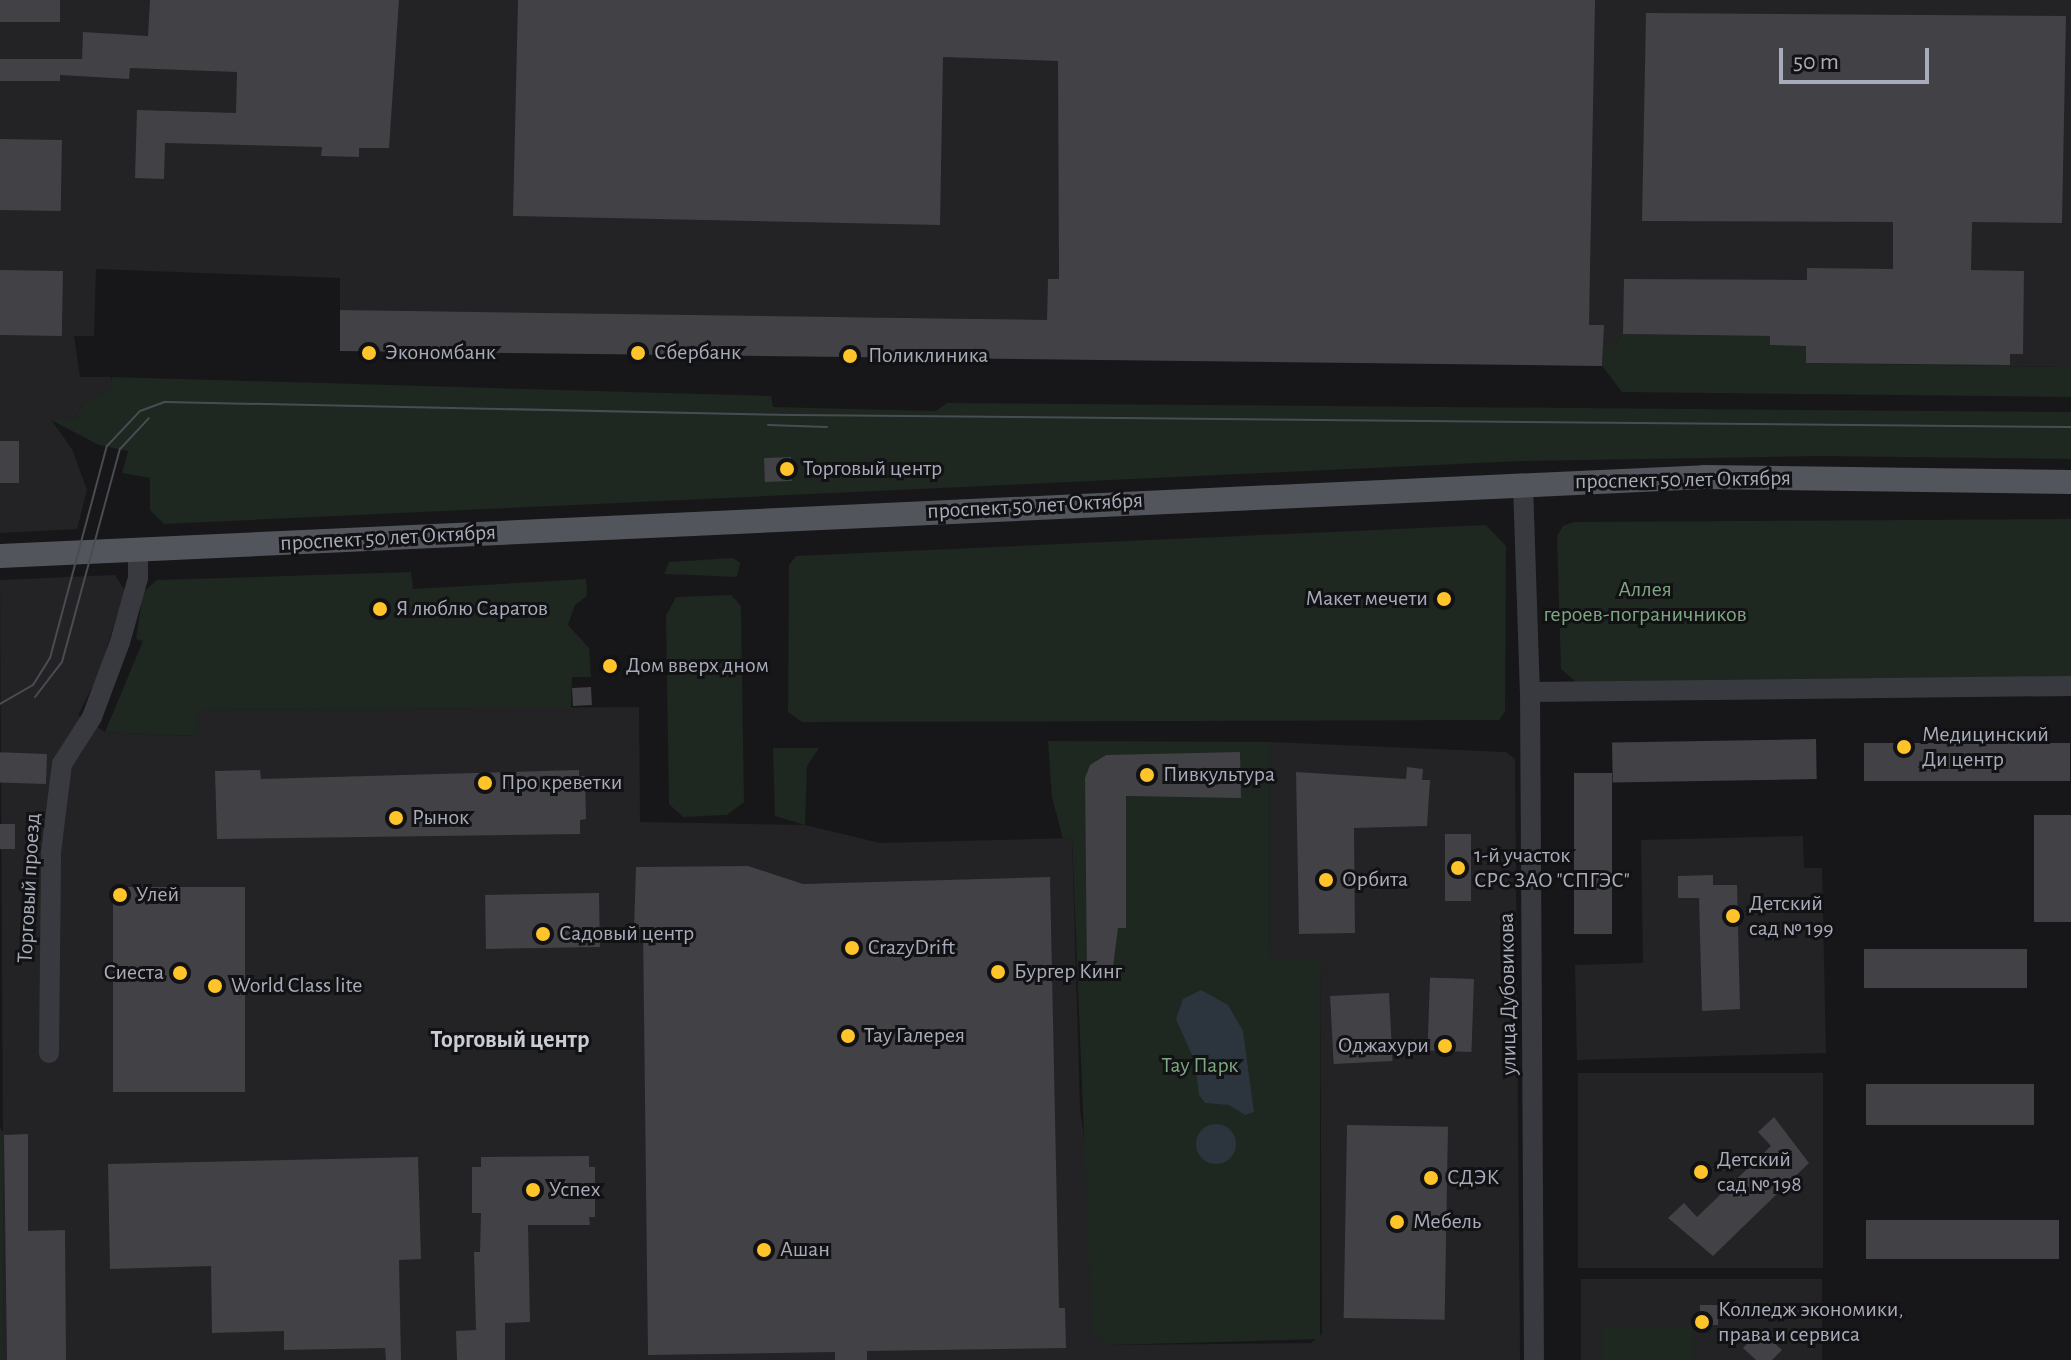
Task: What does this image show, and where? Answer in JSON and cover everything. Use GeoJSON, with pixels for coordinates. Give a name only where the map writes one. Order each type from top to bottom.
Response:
{"type":"FeatureCollection","features":[{"type":"Feature","properties":{"kind":"main road","name":"проспект 50 лет Октября"},"geometry":{"type":"LineString","coordinates":[[0,556],[1704,477],[2071,482]]}},
{"type":"Feature","properties":{"kind":"street","name":"улица Дубовикова"},"geometry":{"type":"LineString","coordinates":[[1523,484],[1530,692],[1534,1360]]}},
{"type":"Feature","properties":{"kind":"street","name":"Торговый проезд"},"geometry":{"type":"LineString","coordinates":[[49,1053],[51,852],[62,764],[92,717],[120,642],[138,578],[138,549]]}},
{"type":"Feature","properties":{"kind":"street"},"geometry":{"type":"LineString","coordinates":[[1530,692],[2071,686]]}},
{"type":"Feature","properties":{"kind":"shaded area"},"geometry":{"type":"Polygon","coordinates":[[[0,0],[2071,0],[2071,367],[1806,363],[1770,345],[1770,336],[1623,334],[1615,345],[1603,345],[1602,366],[983,356],[983,319],[843,317],[842,354],[500,316],[500,354],[479,352],[479,314],[340,310],[340,278],[96,269],[94,336],[74,336],[80,377],[111,377],[113,387],[84,402],[75,418],[52,421],[72,449],[87,490],[77,529],[0,533],[0,0]]]}},
{"type":"Feature","properties":{"kind":"shaded area"},"geometry":{"type":"Polygon","coordinates":[[[115,575],[125,591],[97,678],[78,715],[105,732],[196,736],[197,710],[639,707],[640,822],[805,825],[880,843],[1072,838],[1080,1108],[1111,1345],[1311,1343],[1322,1334],[1320,960],[1269,958],[1270,742],[1506,752],[1515,759],[1520,1360],[4,1360],[0,580],[115,575]]]}},
{"type":"Feature","properties":{"kind":"shaded area","name":"Детский сад № 199"},"geometry":{"type":"Polygon","coordinates":[[[1803,836],[1804,868],[1822,868],[1826,1053],[1577,1060],[1575,965],[1643,963],[1641,840],[1803,836]]]}},
{"type":"Feature","properties":{"kind":"shaded area"},"geometry":{"type":"Polygon","coordinates":[[[1201,990],[1228,1005],[1243,1031],[1254,1112],[1245,1115],[1229,1105],[1205,1103],[1199,1095],[1195,1062],[1176,1019],[1183,999],[1201,990]]]}},
{"type":"Feature","properties":{"kind":"shaded area","name":"Детский сад № 198"},"geometry":{"type":"Polygon","coordinates":[[[1578,1073],[1823,1073],[1823,1268],[1578,1268],[1578,1073]]]}},
{"type":"Feature","properties":{"kind":"shaded area"},"geometry":{"type":"Polygon","coordinates":[[[1216,1124],[1230,1130],[1236,1144],[1230,1158],[1216,1164],[1202,1158],[1196,1144],[1202,1130],[1216,1124]]]}},
{"type":"Feature","properties":{"kind":"shaded area","name":"Колледж экономики, права и сервиса"},"geometry":{"type":"Polygon","coordinates":[[[1581,1279],[1822,1279],[1822,1360],[1581,1360],[1581,1279]]]}},
{"type":"Feature","properties":{"kind":"green space"},"geometry":{"type":"Polygon","coordinates":[[[1623,334],[1770,336],[1771,345],[1806,346],[1806,363],[2071,367],[2071,397],[1622,392],[1602,366],[1603,345],[1615,345],[1623,334]]]}},
{"type":"Feature","properties":{"kind":"green space"},"geometry":{"type":"Polygon","coordinates":[[[112,377],[771,396],[773,407],[936,411],[947,403],[2071,412],[2071,459],[1817,456],[1522,461],[164,524],[150,510],[150,478],[122,473],[128,451],[99,445],[51,420],[75,418],[84,402],[112,387],[112,377]]]}},
{"type":"Feature","properties":{"kind":"green space","name":"Аллея героев-пограничников"},"geometry":{"type":"Polygon","coordinates":[[[2071,519],[2071,679],[1576,682],[1561,669],[1557,536],[1563,526],[1574,522],[2071,519]]]}},
{"type":"Feature","properties":{"kind":"green space"},"geometry":{"type":"Polygon","coordinates":[[[1486,525],[1506,546],[1505,712],[1499,720],[802,722],[788,712],[789,565],[796,556],[1486,525]]]}},
{"type":"Feature","properties":{"kind":"green space"},"geometry":{"type":"Polygon","coordinates":[[[733,558],[740,563],[737,577],[664,574],[669,562],[733,558]]]}},
{"type":"Feature","properties":{"kind":"green space"},"geometry":{"type":"Polygon","coordinates":[[[411,572],[413,589],[586,579],[587,596],[575,605],[568,625],[589,648],[591,677],[572,677],[571,708],[198,710],[197,736],[105,732],[143,641],[136,639],[143,592],[157,580],[411,572]]]}},
{"type":"Feature","properties":{"kind":"green space"},"geometry":{"type":"Polygon","coordinates":[[[731,595],[741,606],[744,802],[727,815],[683,817],[669,804],[666,616],[676,597],[731,595]]]}},
{"type":"Feature","properties":{"kind":"green space","name":"Тау Парк"},"geometry":{"type":"Polygon","coordinates":[[[1048,741],[1270,742],[1269,958],[1320,959],[1320,1339],[1111,1345],[1092,1335],[1072,838],[1063,839],[1052,797],[1048,741]]]}},
{"type":"Feature","properties":{"kind":"green space"},"geometry":{"type":"Polygon","coordinates":[[[773,748],[819,748],[807,766],[805,825],[775,816],[773,748]]]}},
{"type":"Feature","properties":{"kind":"green space"},"geometry":{"type":"Polygon","coordinates":[[[0,1128],[3,1132],[4,1360],[0,1360],[0,1128]]]}},
{"type":"Feature","properties":{"kind":"green space"},"geometry":{"type":"Polygon","coordinates":[[[1602,1327],[1693,1327],[1693,1360],[1602,1360],[1602,1327]]]}},
{"type":"Feature","properties":{"kind":"building"},"geometry":{"type":"Polygon","coordinates":[[[0,0],[60,0],[60,22],[0,22],[0,0]]]}},
{"type":"Feature","properties":{"kind":"building"},"geometry":{"type":"Polygon","coordinates":[[[150,0],[399,0],[389,148],[359,148],[359,157],[321,156],[322,147],[165,143],[164,179],[135,178],[137,110],[236,113],[237,72],[130,68],[129,79],[60,75],[60,81],[0,81],[0,59],[82,59],[83,32],[148,36],[150,0]]]}},
{"type":"Feature","properties":{"kind":"building"},"geometry":{"type":"Polygon","coordinates":[[[518,0],[1595,0],[1589,325],[1604,325],[1602,366],[340,351],[340,310],[1047,320],[1048,279],[1059,279],[1058,61],[943,57],[940,225],[513,216],[518,0]]]}},
{"type":"Feature","properties":{"kind":"building"},"geometry":{"type":"Polygon","coordinates":[[[1646,13],[2066,16],[2062,223],[1972,222],[1971,270],[2024,271],[2023,354],[2010,354],[2010,365],[1806,363],[1806,346],[1770,345],[1770,336],[1623,334],[1624,279],[1807,280],[1807,268],[1893,269],[1893,222],[1642,221],[1646,13]]]}},
{"type":"Feature","properties":{"kind":"building"},"geometry":{"type":"Polygon","coordinates":[[[0,139],[62,140],[61,211],[0,210],[0,139]]]}},
{"type":"Feature","properties":{"kind":"building"},"geometry":{"type":"Polygon","coordinates":[[[0,270],[63,271],[62,336],[0,335],[0,270]]]}},
{"type":"Feature","properties":{"kind":"building"},"geometry":{"type":"Polygon","coordinates":[[[0,441],[19,441],[19,483],[0,483],[0,441]]]}},
{"type":"Feature","properties":{"kind":"building"},"geometry":{"type":"Polygon","coordinates":[[[791,457],[792,481],[765,482],[764,458],[791,457]]]}},
{"type":"Feature","properties":{"kind":"building"},"geometry":{"type":"Polygon","coordinates":[[[591,687],[592,705],[573,706],[572,688],[591,687]]]}},
{"type":"Feature","properties":{"kind":"building"},"geometry":{"type":"Polygon","coordinates":[[[1816,739],[1817,779],[1613,783],[1612,743],[1816,739]]]}},
{"type":"Feature","properties":{"kind":"building"},"geometry":{"type":"Polygon","coordinates":[[[1864,743],[2070,743],[2070,781],[1864,781],[1864,743]]]}},
{"type":"Feature","properties":{"kind":"building"},"geometry":{"type":"Polygon","coordinates":[[[0,752],[47,754],[46,784],[0,782],[0,752]]]}},
{"type":"Feature","properties":{"kind":"building"},"geometry":{"type":"Polygon","coordinates":[[[1240,752],[1241,798],[1126,796],[1126,928],[1118,928],[1112,975],[1087,976],[1085,778],[1090,765],[1106,755],[1240,752]]]}},
{"type":"Feature","properties":{"kind":"building","name":"Орбита"},"geometry":{"type":"Polygon","coordinates":[[[1407,767],[1423,769],[1422,780],[1430,780],[1427,826],[1354,828],[1355,933],[1299,934],[1296,772],[1406,779],[1407,767]]]}},
{"type":"Feature","properties":{"kind":"building","name":"Рынок"},"geometry":{"type":"Polygon","coordinates":[[[260,770],[261,779],[579,770],[579,776],[585,776],[586,819],[580,820],[580,834],[217,839],[215,771],[260,770]]]}},
{"type":"Feature","properties":{"kind":"building"},"geometry":{"type":"Polygon","coordinates":[[[1574,773],[1612,773],[1612,934],[1574,934],[1574,773]]]}},
{"type":"Feature","properties":{"kind":"building"},"geometry":{"type":"Polygon","coordinates":[[[2034,815],[2071,815],[2071,922],[2034,922],[2034,815]]]}},
{"type":"Feature","properties":{"kind":"building"},"geometry":{"type":"Polygon","coordinates":[[[0,824],[15,824],[15,849],[0,849],[0,824]]]}},
{"type":"Feature","properties":{"kind":"building","name":"1-й участок СРС ЗАО \"СПГЭС\""},"geometry":{"type":"Polygon","coordinates":[[[1445,834],[1471,834],[1471,901],[1445,901],[1445,834]]]}},
{"type":"Feature","properties":{"kind":"building","name":"Тау Галерея"},"geometry":{"type":"Polygon","coordinates":[[[748,866],[803,884],[1050,877],[1059,1308],[1065,1308],[1066,1348],[867,1351],[867,1360],[835,1360],[835,1352],[648,1355],[643,929],[634,929],[636,867],[748,866]]]}},
{"type":"Feature","properties":{"kind":"building"},"geometry":{"type":"Polygon","coordinates":[[[1713,875],[1713,885],[1737,885],[1740,1009],[1702,1011],[1699,898],[1678,898],[1678,876],[1713,875]]]}},
{"type":"Feature","properties":{"kind":"building","name":"Сиеста"},"geometry":{"type":"Polygon","coordinates":[[[113,887],[245,887],[245,1092],[113,1092],[113,887]]]}},
{"type":"Feature","properties":{"kind":"building","name":"Садовый центр"},"geometry":{"type":"Polygon","coordinates":[[[599,893],[600,947],[486,949],[485,895],[599,893]]]}},
{"type":"Feature","properties":{"kind":"building"},"geometry":{"type":"Polygon","coordinates":[[[1864,949],[2027,949],[2027,988],[1864,988],[1864,949]]]}},
{"type":"Feature","properties":{"kind":"building"},"geometry":{"type":"Polygon","coordinates":[[[1430,977],[1474,979],[1471,1052],[1427,1050],[1430,977]]]}},
{"type":"Feature","properties":{"kind":"building"},"geometry":{"type":"Polygon","coordinates":[[[1389,993],[1393,1061],[1334,1064],[1330,996],[1389,993]]]}},
{"type":"Feature","properties":{"kind":"building"},"geometry":{"type":"Polygon","coordinates":[[[1866,1084],[2034,1084],[2034,1125],[1866,1125],[1866,1084]]]}},
{"type":"Feature","properties":{"kind":"building"},"geometry":{"type":"Polygon","coordinates":[[[1774,1117],[1809,1163],[1713,1256],[1668,1218],[1684,1203],[1697,1217],[1771,1146],[1758,1132],[1774,1117]]]}},
{"type":"Feature","properties":{"kind":"building","name":"Мебель"},"geometry":{"type":"Polygon","coordinates":[[[1347,1125],[1448,1127],[1445,1320],[1344,1318],[1347,1125]]]}},
{"type":"Feature","properties":{"kind":"building"},"geometry":{"type":"Polygon","coordinates":[[[28,1134],[28,1231],[65,1230],[66,1360],[7,1360],[4,1135],[28,1134]]]}},
{"type":"Feature","properties":{"kind":"building"},"geometry":{"type":"Polygon","coordinates":[[[589,1156],[589,1167],[595,1167],[595,1217],[589,1217],[590,1225],[528,1225],[530,1322],[505,1323],[505,1360],[457,1360],[456,1331],[476,1330],[474,1252],[480,1252],[481,1213],[472,1213],[472,1167],[481,1167],[481,1157],[589,1156]]]}},
{"type":"Feature","properties":{"kind":"building"},"geometry":{"type":"Polygon","coordinates":[[[418,1157],[421,1259],[399,1260],[401,1360],[386,1360],[385,1348],[284,1350],[284,1331],[212,1333],[211,1266],[110,1269],[108,1164],[418,1157]]]}},
{"type":"Feature","properties":{"kind":"building"},"geometry":{"type":"Polygon","coordinates":[[[1866,1220],[2059,1220],[2059,1259],[1866,1259],[1866,1220]]]}},
{"type":"Feature","properties":{"kind":"building"},"geometry":{"type":"Polygon","coordinates":[[[1700,1305],[1718,1305],[1718,1325],[1700,1325],[1700,1305]]]}},
{"type":"Feature","properties":{"kind":"building"},"geometry":{"type":"Polygon","coordinates":[[[1760,1330],[1782,1350],[1772,1360],[1756,1360],[1743,1348],[1760,1330]]]}},
{"type":"Feature","properties":{"kind":"tram line"},"geometry":{"type":"LineString","coordinates":[[0,704],[33,685],[50,658],[107,446],[140,411],[165,402],[793,415],[2071,427]]}},
{"type":"Feature","properties":{"kind":"tram line"},"geometry":{"type":"LineString","coordinates":[[35,697],[62,662],[120,449],[149,418]]}},
{"type":"Feature","properties":{"kind":"tram line"},"geometry":{"type":"LineString","coordinates":[[768,425],[827,427]]}},
{"type":"Feature","properties":{"kind":"place","name":"Экономбанк"},"geometry":{"type":"Point","coordinates":[369,353]}},
{"type":"Feature","properties":{"kind":"place","name":"Сбербанк"},"geometry":{"type":"Point","coordinates":[638,353]}},
{"type":"Feature","properties":{"kind":"place","name":"Поликлиника"},"geometry":{"type":"Point","coordinates":[850,356]}},
{"type":"Feature","properties":{"kind":"place","name":"Торговый центр"},"geometry":{"type":"Point","coordinates":[787,469]}},
{"type":"Feature","properties":{"kind":"place","name":"Макет мечети"},"geometry":{"type":"Point","coordinates":[1444,599]}},
{"type":"Feature","properties":{"kind":"place","name":"Я люблю Саратов"},"geometry":{"type":"Point","coordinates":[380,609]}},
{"type":"Feature","properties":{"kind":"place","name":"Дом вверх дном"},"geometry":{"type":"Point","coordinates":[610,666]}},
{"type":"Feature","properties":{"kind":"place","name":"Медицинский Ди центр"},"geometry":{"type":"Point","coordinates":[1904,747]}},
{"type":"Feature","properties":{"kind":"place","name":"Пивкультура"},"geometry":{"type":"Point","coordinates":[1147,775]}},
{"type":"Feature","properties":{"kind":"place","name":"Про креветки"},"geometry":{"type":"Point","coordinates":[485,783]}},
{"type":"Feature","properties":{"kind":"place","name":"Рынок"},"geometry":{"type":"Point","coordinates":[396,818]}},
{"type":"Feature","properties":{"kind":"place","name":"1-й участок СРС ЗАО \"СПГЭС\""},"geometry":{"type":"Point","coordinates":[1458,868]}},
{"type":"Feature","properties":{"kind":"place","name":"Орбита"},"geometry":{"type":"Point","coordinates":[1326,880]}},
{"type":"Feature","properties":{"kind":"place","name":"Улей"},"geometry":{"type":"Point","coordinates":[120,895]}},
{"type":"Feature","properties":{"kind":"place","name":"Детский сад № 199"},"geometry":{"type":"Point","coordinates":[1733,916]}},
{"type":"Feature","properties":{"kind":"place","name":"Садовый центр"},"geometry":{"type":"Point","coordinates":[543,934]}},
{"type":"Feature","properties":{"kind":"place","name":"CrazyDrift"},"geometry":{"type":"Point","coordinates":[852,948]}},
{"type":"Feature","properties":{"kind":"place","name":"Бургер Кинг"},"geometry":{"type":"Point","coordinates":[998,972]}},
{"type":"Feature","properties":{"kind":"place","name":"Сиеста"},"geometry":{"type":"Point","coordinates":[180,973]}},
{"type":"Feature","properties":{"kind":"place","name":"World Class lite"},"geometry":{"type":"Point","coordinates":[215,986]}},
{"type":"Feature","properties":{"kind":"place","name":"Тау Галерея"},"geometry":{"type":"Point","coordinates":[848,1036]}},
{"type":"Feature","properties":{"kind":"place","name":"Оджахури"},"geometry":{"type":"Point","coordinates":[1445,1046]}},
{"type":"Feature","properties":{"kind":"place","name":"Детский сад № 198"},"geometry":{"type":"Point","coordinates":[1701,1172]}},
{"type":"Feature","properties":{"kind":"place","name":"СДЭК"},"geometry":{"type":"Point","coordinates":[1431,1178]}},
{"type":"Feature","properties":{"kind":"place","name":"Успех"},"geometry":{"type":"Point","coordinates":[533,1190]}},
{"type":"Feature","properties":{"kind":"place","name":"Мебель"},"geometry":{"type":"Point","coordinates":[1397,1222]}},
{"type":"Feature","properties":{"kind":"place","name":"Ашан"},"geometry":{"type":"Point","coordinates":[764,1250]}},
{"type":"Feature","properties":{"kind":"place","name":"Колледж экономики, права и сервиса"},"geometry":{"type":"Point","coordinates":[1702,1322]}},
{"type":"Feature","properties":{"kind":"district","name":"Торговый центр"},"geometry":{"type":"Point","coordinates":[510,1041]}}]}
